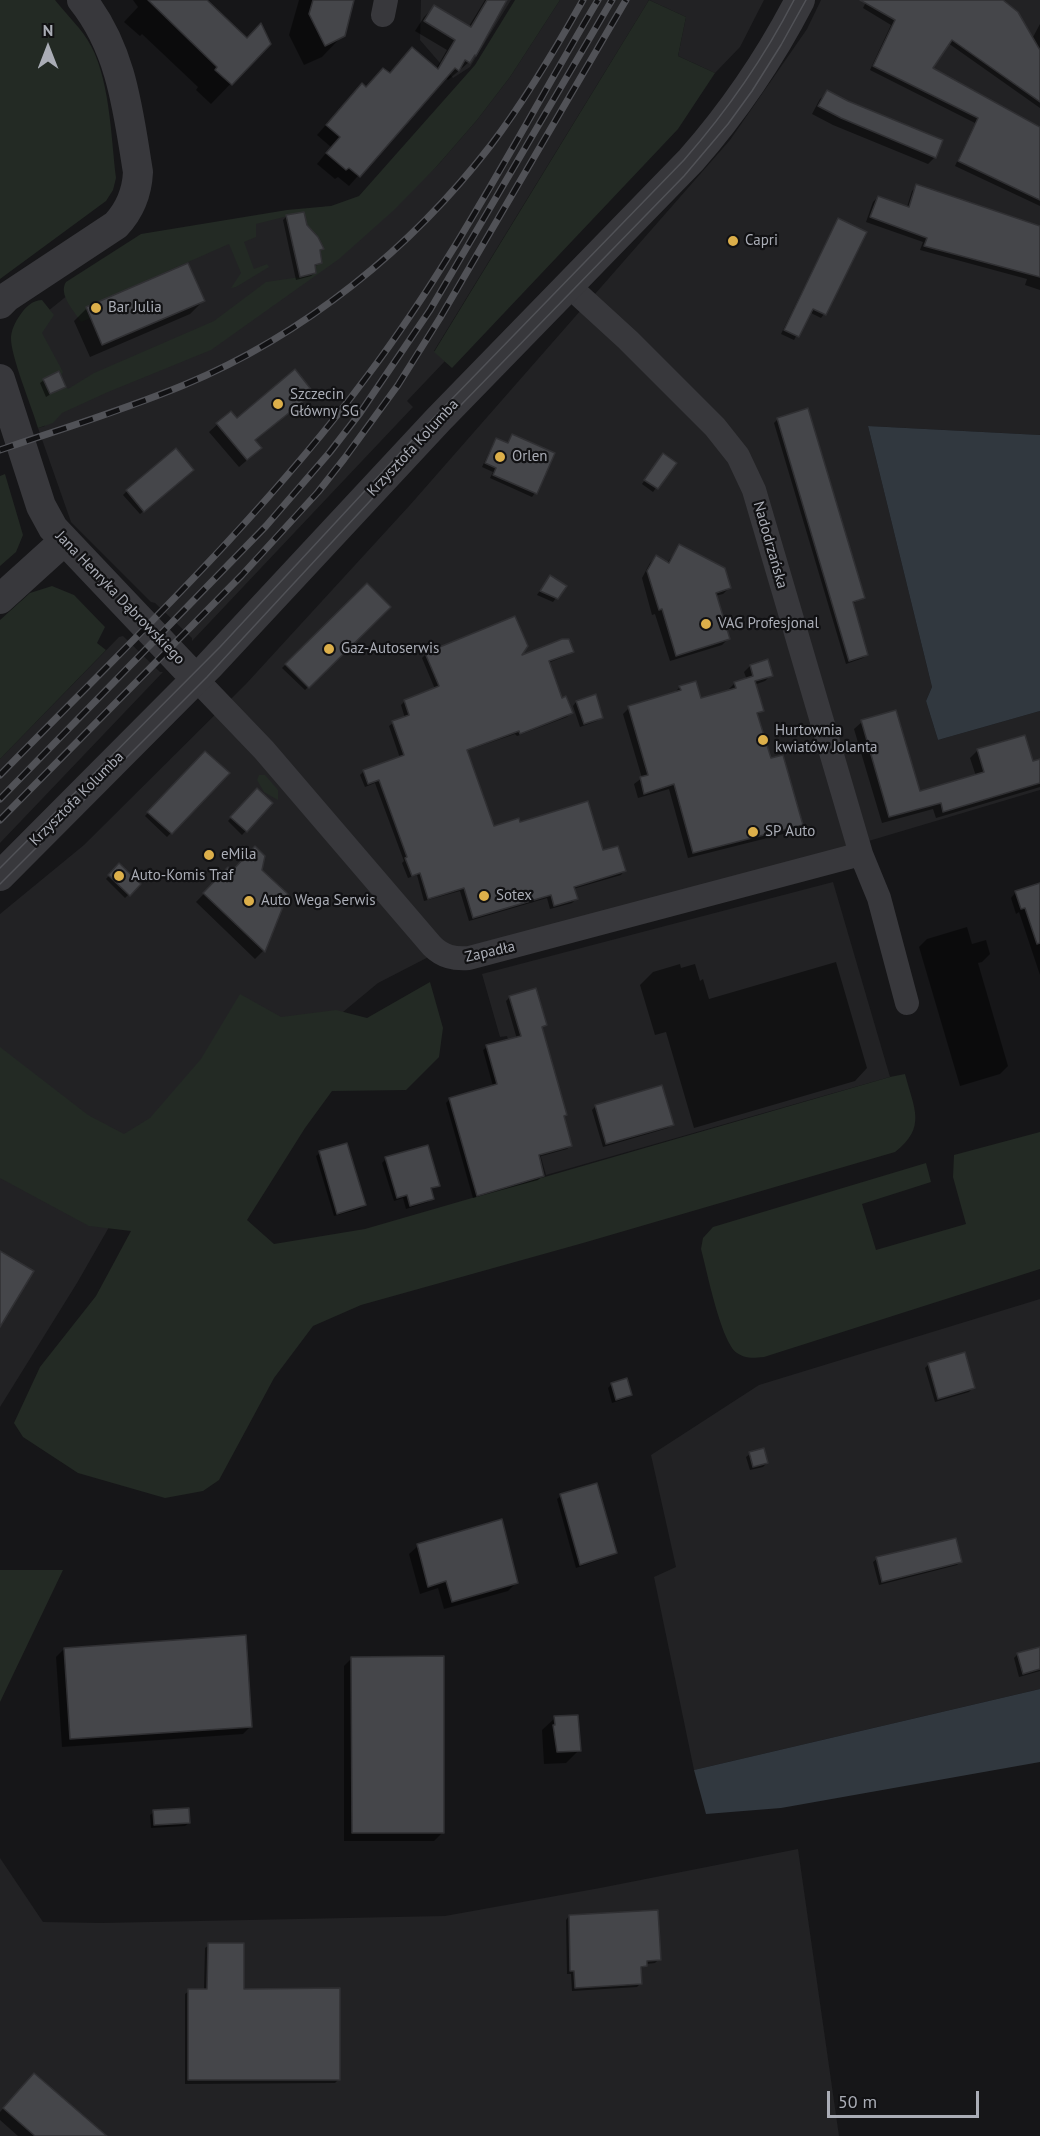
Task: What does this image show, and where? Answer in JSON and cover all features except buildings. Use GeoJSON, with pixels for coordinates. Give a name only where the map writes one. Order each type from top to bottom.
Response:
{"type":"FeatureCollection","features":[{"type":"Feature","properties":{"kind":"street"},"geometry":{"type":"LineString","coordinates":[[0,304],[7,297],[116,225],[126,214],[137,187],[136,161],[118,66],[105,33],[82,0]]}},
{"type":"Feature","properties":{"kind":"street","name":"Krzysztofa Kolumba"},"geometry":{"type":"LineString","coordinates":[[0,876],[196,679],[438,420],[679,173],[717,129],[759,70],[800,0]]}},
{"type":"Feature","properties":{"kind":"street","name":"Nadodrzańska"},"geometry":{"type":"LineString","coordinates":[[569,286],[628,340],[715,427],[732,448],[747,473],[861,854],[879,898],[907,1003]]}},
{"type":"Feature","properties":{"kind":"street","name":"Jana Henryka Dąbrowskiego"},"geometry":{"type":"LineString","coordinates":[[0,379],[41,506],[53,528],[196,679]]}},
{"type":"Feature","properties":{"kind":"street"},"geometry":{"type":"LineString","coordinates":[[0,599],[64,541]]}},
{"type":"Feature","properties":{"kind":"street","name":"Zapadła"},"geometry":{"type":"LineString","coordinates":[[196,679],[264,750],[432,946],[439,953],[449,957],[469,958],[861,854]]}},
{"type":"Feature","properties":{"kind":"shaded area"},"geometry":{"type":"Polygon","coordinates":[[[0,0],[55,0],[87,39],[95,53],[105,88],[116,178],[113,190],[106,201],[0,279],[0,0]]]}},
{"type":"Feature","properties":{"kind":"shaded area"},"geometry":{"type":"Polygon","coordinates":[[[421,0],[511,0],[470,67],[453,78],[420,40],[421,0]]]}},
{"type":"Feature","properties":{"kind":"shaded area"},"geometry":{"type":"Polygon","coordinates":[[[515,0],[560,0],[510,77],[477,120],[394,210],[339,259],[211,350],[108,392],[62,413],[53,423],[38,428],[18,368],[11,337],[14,326],[27,307],[42,300],[54,315],[42,333],[63,372],[61,376],[59,372],[43,379],[50,394],[66,387],[68,389],[94,373],[214,321],[266,282],[316,272],[315,265],[322,263],[320,250],[322,249],[320,240],[308,228],[304,212],[256,224],[256,237],[244,242],[254,269],[267,264],[269,267],[236,287],[231,288],[241,273],[229,244],[86,307],[91,318],[81,322],[64,292],[66,282],[141,234],[287,210],[331,206],[359,196],[475,65],[515,0]]]}},
{"type":"Feature","properties":{"kind":"shaded area"},"geometry":{"type":"Polygon","coordinates":[[[560,0],[649,0],[434,351],[445,361],[407,401],[413,407],[192,641],[192,638],[155,603],[151,602],[71,522],[38,428],[45,426],[17,336],[94,274],[288,211],[331,206],[339,258],[437,166],[477,120],[510,77],[560,0]]]}},
{"type":"Feature","properties":{"kind":"shaded area"},"geometry":{"type":"Polygon","coordinates":[[[649,0],[764,0],[740,47],[715,73],[678,56],[686,17],[649,0]]]}},
{"type":"Feature","properties":{"kind":"shaded area"},"geometry":{"type":"Polygon","coordinates":[[[649,0],[686,17],[678,56],[715,73],[678,129],[452,368],[434,352],[649,0]]]}},
{"type":"Feature","properties":{"kind":"shaded area"},"geometry":{"type":"Polygon","coordinates":[[[821,0],[1040,0],[1040,435],[868,426],[932,687],[926,701],[938,740],[1040,711],[1040,790],[872,840],[494,943],[470,949],[444,949],[378,983],[132,1187],[77,1283],[0,1407],[0,914],[84,845],[246,684],[410,505],[730,140],[807,29],[821,0]]]}},
{"type":"Feature","properties":{"kind":"shaded area"},"geometry":{"type":"Polygon","coordinates":[[[868,426],[1040,435],[1040,711],[938,740],[926,701],[932,687],[868,426]]]}},
{"type":"Feature","properties":{"kind":"shaded area"},"geometry":{"type":"Polygon","coordinates":[[[5,474],[23,535],[16,552],[0,566],[0,476],[5,474]]]}},
{"type":"Feature","properties":{"kind":"shaded area"},"geometry":{"type":"Polygon","coordinates":[[[52,586],[74,595],[105,627],[97,643],[106,650],[0,759],[0,620],[30,593],[52,586]]]}},
{"type":"Feature","properties":{"kind":"shaded area"},"geometry":{"type":"Polygon","coordinates":[[[123,636],[160,672],[163,672],[0,843],[0,759],[119,637],[123,636]]]}},
{"type":"Feature","properties":{"kind":"shaded area"},"geometry":{"type":"Polygon","coordinates":[[[259,775],[265,775],[278,790],[278,800],[264,792],[257,780],[259,775]]]}},
{"type":"Feature","properties":{"kind":"shaded area"},"geometry":{"type":"Polygon","coordinates":[[[833,882],[890,1077],[546,1175],[507,1036],[500,1037],[482,974],[833,882]]]}},
{"type":"Feature","properties":{"kind":"shaded area"},"geometry":{"type":"Polygon","coordinates":[[[430,982],[443,1028],[439,1057],[406,1090],[332,1091],[305,1128],[247,1220],[274,1244],[365,1229],[905,1074],[914,1107],[915,1126],[905,1143],[895,1152],[361,1305],[313,1326],[274,1378],[219,1480],[203,1491],[165,1498],[78,1473],[23,1437],[14,1423],[40,1367],[96,1296],[131,1231],[89,1226],[0,1178],[0,1047],[88,1115],[124,1134],[150,1118],[201,1059],[240,994],[281,1017],[336,1010],[367,1018],[430,982]]]}},
{"type":"Feature","properties":{"kind":"shaded area"},"geometry":{"type":"Polygon","coordinates":[[[1040,1132],[1040,1269],[764,1357],[743,1356],[731,1346],[720,1321],[701,1249],[703,1238],[713,1227],[926,1163],[931,1182],[862,1204],[876,1250],[966,1224],[953,1177],[954,1155],[1040,1132]]]}},
{"type":"Feature","properties":{"kind":"shaded area"},"geometry":{"type":"Polygon","coordinates":[[[1040,1299],[1040,1689],[694,1770],[654,1577],[676,1567],[651,1455],[759,1385],[1040,1299]]]}},
{"type":"Feature","properties":{"kind":"shaded area"},"geometry":{"type":"Polygon","coordinates":[[[0,1570],[63,1570],[0,1702],[0,1570]]]}},
{"type":"Feature","properties":{"kind":"shaded area"},"geometry":{"type":"Polygon","coordinates":[[[1040,1689],[1040,1762],[781,1808],[706,1814],[694,1770],[1040,1689]]]}},
{"type":"Feature","properties":{"kind":"shaded area"},"geometry":{"type":"Polygon","coordinates":[[[798,1849],[839,2136],[0,2136],[0,1858],[43,1922],[101,1923],[445,1916],[798,1849]]]}},
{"type":"Feature","properties":{"kind":"tram line"},"geometry":{"type":"LineString","coordinates":[[0,868],[220,647],[414,438],[684,160],[744,83],[794,0]]}},
{"type":"Feature","properties":{"kind":"tram line"},"geometry":{"type":"LineString","coordinates":[[0,884],[207,677],[421,446],[684,176],[728,124],[752,91],[806,0]]}},
{"type":"Feature","properties":{"kind":"railway"},"geometry":{"type":"LineString","coordinates":[[0,450],[139,403],[228,365],[313,315],[352,285],[426,219],[491,145],[539,74],[583,0]]}},
{"type":"Feature","properties":{"kind":"railway"},"geometry":{"type":"LineString","coordinates":[[0,775],[144,630],[238,531],[327,428],[368,375],[431,285],[460,238],[598,0]]}},
{"type":"Feature","properties":{"kind":"railway"},"geometry":{"type":"LineString","coordinates":[[0,799],[266,526],[330,452],[360,413],[430,310],[612,0]]}},
{"type":"Feature","properties":{"kind":"railway"},"geometry":{"type":"LineString","coordinates":[[0,820],[242,575],[318,492],[344,459],[398,385],[440,318],[626,0]]}},
{"type":"Feature","properties":{"kind":"place","name":"Capri"},"geometry":{"type":"Point","coordinates":[733,241]}},
{"type":"Feature","properties":{"kind":"place","name":"Bar Julia"},"geometry":{"type":"Point","coordinates":[96,308]}},
{"type":"Feature","properties":{"kind":"place","name":"Szczecin Główny SG"},"geometry":{"type":"Point","coordinates":[278,404]}},
{"type":"Feature","properties":{"kind":"place","name":"Orlen"},"geometry":{"type":"Point","coordinates":[500,457]}},
{"type":"Feature","properties":{"kind":"place","name":"VAG Profesjonal"},"geometry":{"type":"Point","coordinates":[706,624]}},
{"type":"Feature","properties":{"kind":"place","name":"Gaz-Autoserwis"},"geometry":{"type":"Point","coordinates":[329,649]}},
{"type":"Feature","properties":{"kind":"place","name":"Hurtownia kwiatów Jolanta"},"geometry":{"type":"Point","coordinates":[763,740]}},
{"type":"Feature","properties":{"kind":"place","name":"SP Auto"},"geometry":{"type":"Point","coordinates":[753,832]}},
{"type":"Feature","properties":{"kind":"place","name":"eMila"},"geometry":{"type":"Point","coordinates":[209,855]}},
{"type":"Feature","properties":{"kind":"place","name":"Auto-Komis Traf"},"geometry":{"type":"Point","coordinates":[119,876]}},
{"type":"Feature","properties":{"kind":"place","name":"Sotex"},"geometry":{"type":"Point","coordinates":[484,896]}},
{"type":"Feature","properties":{"kind":"place","name":"Auto Wega Serwis"},"geometry":{"type":"Point","coordinates":[249,901]}}]}
